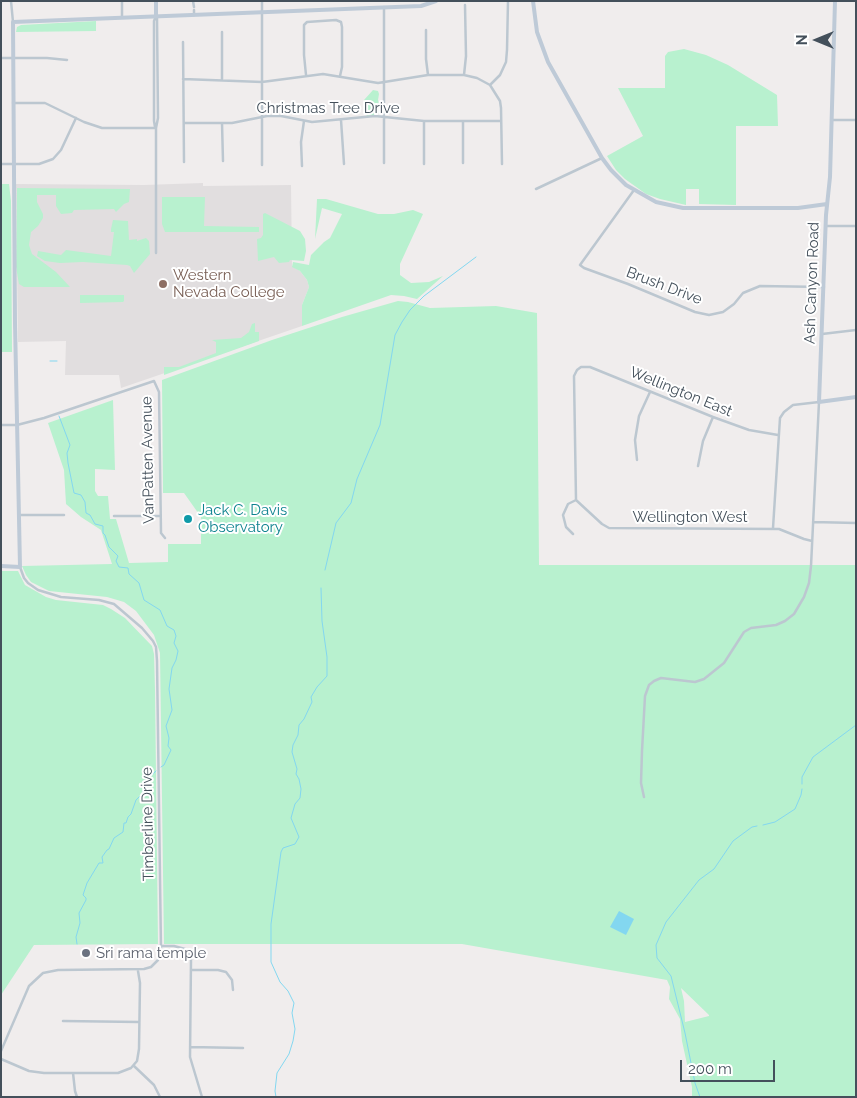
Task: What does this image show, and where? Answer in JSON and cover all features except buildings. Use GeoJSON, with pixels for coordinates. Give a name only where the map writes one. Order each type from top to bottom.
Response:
{"type":"FeatureCollection","features":[{"type":"Feature","properties":{"kind":"street"},"geometry":{"type":"LineString","coordinates":[[1,566],[20,567],[13,164],[13,22],[11,1]]}},
{"type":"Feature","properties":{"kind":"street"},"geometry":{"type":"LineString","coordinates":[[122,1],[122,17]]}},
{"type":"Feature","properties":{"kind":"street"},"geometry":{"type":"LineString","coordinates":[[156,1],[158,21],[156,253]]}},
{"type":"Feature","properties":{"kind":"street"},"geometry":{"type":"LineString","coordinates":[[193,1],[194,10]]}},
{"type":"Feature","properties":{"kind":"street"},"geometry":{"type":"LineString","coordinates":[[262,1],[262,165]]}},
{"type":"Feature","properties":{"kind":"street"},"geometry":{"type":"LineString","coordinates":[[13,22],[156,16],[194,10],[262,12],[421,6],[436,1]]}},
{"type":"Feature","properties":{"kind":"street"},"geometry":{"type":"LineString","coordinates":[[490,85],[500,75],[506,62],[508,1]]}},
{"type":"Feature","properties":{"kind":"street"},"geometry":{"type":"LineString","coordinates":[[533,1],[537,32],[545,56],[602,158],[619,178],[634,190],[656,202],[683,208],[798,208],[827,204]]}},
{"type":"Feature","properties":{"kind":"street","name":"Ash Canyon Road"},"geometry":{"type":"LineString","coordinates":[[644,797],[641,772],[647,688],[654,681],[662,678],[694,682],[704,680],[724,663],[741,636],[748,630],[755,627],[776,625],[791,618],[804,597],[811,566],[832,120],[835,1]]}},
{"type":"Feature","properties":{"kind":"street"},"geometry":{"type":"LineString","coordinates":[[464,75],[466,56],[465,5]]}},
{"type":"Feature","properties":{"kind":"street"},"geometry":{"type":"LineString","coordinates":[[384,7],[384,163]]}},
{"type":"Feature","properties":{"kind":"street"},"geometry":{"type":"LineString","coordinates":[[306,76],[304,25],[307,22],[336,20],[341,22],[342,27],[342,67],[340,76]]}},
{"type":"Feature","properties":{"kind":"street"},"geometry":{"type":"LineString","coordinates":[[426,30],[428,75]]}},
{"type":"Feature","properties":{"kind":"street"},"geometry":{"type":"LineString","coordinates":[[222,32],[222,79]]}},
{"type":"Feature","properties":{"kind":"street"},"geometry":{"type":"LineString","coordinates":[[183,42],[184,162]]}},
{"type":"Feature","properties":{"kind":"street"},"geometry":{"type":"LineString","coordinates":[[1,58],[67,60]]}},
{"type":"Feature","properties":{"kind":"street"},"geometry":{"type":"LineString","coordinates":[[183,79],[262,82],[323,74],[384,82],[428,75],[464,75],[477,78],[490,85],[500,100],[502,164]]}},
{"type":"Feature","properties":{"kind":"street"},"geometry":{"type":"LineString","coordinates":[[13,103],[45,103],[93,126],[102,128],[156,128]]}},
{"type":"Feature","properties":{"kind":"street","name":"Christmas Tree Drive"},"geometry":{"type":"LineString","coordinates":[[184,123],[222,124],[261,116],[281,116],[318,122],[384,116],[424,121],[502,121]]}},
{"type":"Feature","properties":{"kind":"street"},"geometry":{"type":"LineString","coordinates":[[1,164],[45,163],[53,159],[61,150],[76,118]]}},
{"type":"Feature","properties":{"kind":"street"},"geometry":{"type":"LineString","coordinates":[[341,120],[344,164]]}},
{"type":"Feature","properties":{"kind":"street"},"geometry":{"type":"LineString","coordinates":[[832,120],[856,120]]}},
{"type":"Feature","properties":{"kind":"street"},"geometry":{"type":"LineString","coordinates":[[302,166],[301,142],[304,121]]}},
{"type":"Feature","properties":{"kind":"street"},"geometry":{"type":"LineString","coordinates":[[424,121],[424,164]]}},
{"type":"Feature","properties":{"kind":"street"},"geometry":{"type":"LineString","coordinates":[[463,121],[463,163]]}},
{"type":"Feature","properties":{"kind":"street"},"geometry":{"type":"LineString","coordinates":[[222,124],[223,161]]}},
{"type":"Feature","properties":{"kind":"street"},"geometry":{"type":"LineString","coordinates":[[536,188],[602,158]]}},
{"type":"Feature","properties":{"kind":"street","name":"Brush Drive"},"geometry":{"type":"LineString","coordinates":[[634,190],[580,265],[584,268],[695,312],[709,315],[723,312],[734,304],[743,293],[760,286],[824,287]]}},
{"type":"Feature","properties":{"kind":"street"},"geometry":{"type":"LineString","coordinates":[[826,226],[856,226]]}},
{"type":"Feature","properties":{"kind":"street"},"geometry":{"type":"LineString","coordinates":[[822,334],[856,330]]}},
{"type":"Feature","properties":{"kind":"street","name":"Wellington East"},"geometry":{"type":"LineString","coordinates":[[576,500],[574,376],[578,369],[584,367],[590,367],[749,430],[778,434]]}},
{"type":"Feature","properties":{"kind":"street","name":"VanPatten Avenue"},"geometry":{"type":"LineString","coordinates":[[17,425],[44,418],[154,381],[159,392],[160,516],[161,533],[164,538]]}},
{"type":"Feature","properties":{"kind":"street"},"geometry":{"type":"LineString","coordinates":[[637,460],[635,440],[639,416],[650,392]]}},
{"type":"Feature","properties":{"kind":"street"},"geometry":{"type":"LineString","coordinates":[[773,528],[780,418],[787,408],[795,404],[856,397]]}},
{"type":"Feature","properties":{"kind":"street"},"geometry":{"type":"LineString","coordinates":[[698,466],[703,441],[713,417]]}},
{"type":"Feature","properties":{"kind":"street"},"geometry":{"type":"LineString","coordinates":[[1,424],[17,425]]}},
{"type":"Feature","properties":{"kind":"street"},"geometry":{"type":"LineString","coordinates":[[573,534],[564,524],[563,516],[568,504],[576,500]]}},
{"type":"Feature","properties":{"kind":"street","name":"Wellington West"},"geometry":{"type":"LineString","coordinates":[[576,500],[608,528],[779,528],[804,540],[812,541]]}},
{"type":"Feature","properties":{"kind":"street"},"geometry":{"type":"LineString","coordinates":[[19,515],[64,515]]}},
{"type":"Feature","properties":{"kind":"street"},"geometry":{"type":"LineString","coordinates":[[114,516],[160,516]]}},
{"type":"Feature","properties":{"kind":"street"},"geometry":{"type":"LineString","coordinates":[[813,522],[856,523]]}},
{"type":"Feature","properties":{"kind":"street","name":"Timberline Drive"},"geometry":{"type":"LineString","coordinates":[[1,1051],[29,986],[43,973],[63,970],[138,970],[155,964],[160,956],[161,946],[156,646],[142,628],[114,604],[99,600],[61,597],[38,590],[28,583],[20,567]]}},
{"type":"Feature","properties":{"kind":"street"},"geometry":{"type":"LineString","coordinates":[[161,946],[174,946],[185,949],[189,953],[191,970],[191,1066],[202,1097]]}},
{"type":"Feature","properties":{"kind":"street"},"geometry":{"type":"LineString","coordinates":[[1,1059],[38,1073],[118,1073],[134,1066],[139,1049],[140,983],[138,970]]}},
{"type":"Feature","properties":{"kind":"street"},"geometry":{"type":"LineString","coordinates":[[191,970],[218,970],[226,972],[232,980],[232,990]]}},
{"type":"Feature","properties":{"kind":"street"},"geometry":{"type":"LineString","coordinates":[[63,1021],[139,1022]]}},
{"type":"Feature","properties":{"kind":"street"},"geometry":{"type":"LineString","coordinates":[[190,1046],[243,1048]]}},
{"type":"Feature","properties":{"kind":"street"},"geometry":{"type":"LineString","coordinates":[[134,1066],[154,1084],[160,1097]]}},
{"type":"Feature","properties":{"kind":"street"},"geometry":{"type":"LineString","coordinates":[[73,1073],[74,1091],[77,1097]]}},
{"type":"Feature","properties":{"kind":"shaded area","name":"Western Nevada College"},"geometry":{"type":"Polygon","coordinates":[[[203,183],[203,186],[291,185],[292,266],[300,271],[307,280],[309,287],[302,305],[302,326],[121,388],[119,375],[65,375],[66,341],[18,342],[16,184],[144,185],[203,183]]]}},
{"type":"Feature","properties":{"kind":"green space"},"geometry":{"type":"Polygon","coordinates":[[[96,21],[96,31],[16,32],[17,27],[21,25],[96,21]]]}},
{"type":"Feature","properties":{"kind":"green space"},"geometry":{"type":"Polygon","coordinates":[[[684,49],[706,55],[728,65],[777,95],[778,126],[736,126],[736,205],[699,204],[699,189],[686,189],[686,205],[646,194],[625,179],[616,170],[607,156],[643,136],[618,88],[665,88],[665,56],[668,52],[684,49]]]}},
{"type":"Feature","properties":{"kind":"green space"},"geometry":{"type":"Polygon","coordinates":[[[373,90],[378,91],[379,104],[374,115],[367,116],[364,111],[364,100],[373,90]]]}},
{"type":"Feature","properties":{"kind":"green space"},"geometry":{"type":"Polygon","coordinates":[[[1,184],[9,184],[11,201],[12,352],[1,352],[1,184]]]}},
{"type":"Feature","properties":{"kind":"green space"},"geometry":{"type":"Polygon","coordinates":[[[17,188],[130,189],[129,202],[116,212],[114,209],[74,210],[72,213],[61,214],[56,206],[56,195],[37,195],[37,202],[43,218],[31,232],[29,245],[32,254],[56,272],[70,287],[24,287],[19,284],[16,267],[17,188]]]}},
{"type":"Feature","properties":{"kind":"green space"},"geometry":{"type":"Polygon","coordinates":[[[162,197],[205,197],[204,226],[259,227],[259,232],[165,232],[162,224],[162,197]]]}},
{"type":"Feature","properties":{"kind":"green space"},"geometry":{"type":"Polygon","coordinates":[[[317,199],[326,199],[378,214],[394,214],[413,210],[423,214],[400,264],[400,275],[411,283],[429,282],[443,276],[417,299],[391,295],[302,326],[302,305],[309,287],[307,280],[300,271],[292,267],[293,262],[309,265],[311,255],[330,238],[342,214],[322,208],[315,239],[317,199]]]}},
{"type":"Feature","properties":{"kind":"green space"},"geometry":{"type":"Polygon","coordinates":[[[265,213],[300,231],[305,239],[306,251],[304,261],[290,260],[289,262],[279,263],[274,257],[258,261],[257,239],[263,235],[263,214],[265,213]]]}},
{"type":"Feature","properties":{"kind":"green space"},"geometry":{"type":"Polygon","coordinates":[[[113,220],[128,221],[129,240],[137,239],[137,241],[146,238],[149,241],[150,254],[134,273],[130,266],[127,265],[83,262],[60,263],[45,261],[37,256],[38,251],[61,255],[66,250],[111,256],[114,232],[111,232],[113,220]]]}},
{"type":"Feature","properties":{"kind":"green space"},"geometry":{"type":"Polygon","coordinates":[[[80,295],[124,295],[124,301],[80,303],[80,295]]]}},
{"type":"Feature","properties":{"kind":"green space"},"geometry":{"type":"Polygon","coordinates":[[[398,301],[430,308],[496,306],[537,313],[539,565],[856,565],[856,1097],[692,1097],[692,1087],[682,1041],[680,1019],[669,999],[670,987],[667,980],[462,944],[164,944],[160,653],[154,635],[136,611],[124,602],[107,597],[49,591],[31,582],[26,575],[22,566],[112,564],[101,530],[66,504],[64,470],[48,423],[113,400],[115,470],[95,469],[95,491],[98,496],[108,496],[110,519],[116,519],[129,563],[168,562],[168,544],[201,544],[201,517],[184,493],[163,493],[162,380],[342,317],[398,301]],[[681,988],[685,1022],[709,1015],[681,988]]]}},
{"type":"Feature","properties":{"kind":"green space"},"geometry":{"type":"Polygon","coordinates":[[[255,323],[255,332],[259,332],[259,341],[164,375],[164,367],[179,367],[216,353],[216,342],[212,340],[241,338],[249,332],[252,324],[255,323]]]}},
{"type":"Feature","properties":{"kind":"green space"},"geometry":{"type":"Polygon","coordinates":[[[1,571],[18,571],[25,585],[46,597],[56,600],[103,605],[125,618],[152,646],[155,690],[158,944],[34,945],[1,995],[1,571]]]}},
{"type":"Feature","properties":{"kind":"water"},"geometry":{"type":"Polygon","coordinates":[[[619,911],[634,919],[626,935],[610,927],[619,911]]]}},
{"type":"Feature","properties":{"kind":"waterway"},"geometry":{"type":"LineString","coordinates":[[325,570],[336,523],[351,503],[357,479],[380,425],[395,335],[410,310],[424,296],[476,257]]}},
{"type":"Feature","properties":{"kind":"waterway"},"geometry":{"type":"LineString","coordinates":[[50,361],[57,361]]}},
{"type":"Feature","properties":{"kind":"waterway"},"geometry":{"type":"LineString","coordinates":[[59,416],[70,445],[67,453],[74,493],[81,495],[85,502],[86,513],[90,515],[95,524],[103,526],[103,533],[109,547],[118,556],[116,561],[119,567],[128,568],[129,574],[139,583],[144,600],[160,610],[167,626],[174,630],[176,636],[174,643],[178,651],[172,668],[169,689],[172,710],[166,726],[169,738],[168,746],[171,750],[164,765],[161,767]]}},
{"type":"Feature","properties":{"kind":"waterway"},"geometry":{"type":"LineString","coordinates":[[276,1097],[277,1073],[289,1054],[295,1029],[292,1013],[294,1003],[288,991],[280,982],[271,962],[271,924],[281,852],[283,848],[295,844],[299,837],[291,818],[295,804],[300,798],[301,789],[296,774],[297,769],[292,752],[293,745],[298,735],[299,725],[312,702],[311,697],[327,676],[321,588]]}},
{"type":"Feature","properties":{"kind":"waterway"},"geometry":{"type":"LineString","coordinates":[[802,784],[802,777],[813,757],[856,725]]}},
{"type":"Feature","properties":{"kind":"waterway"},"geometry":{"type":"LineString","coordinates":[[77,944],[76,937],[80,923],[79,913],[86,900],[83,895],[87,883],[99,863],[103,863],[102,857],[109,849],[114,838],[123,832],[124,823],[126,823],[131,814],[136,800],[142,794],[146,781],[156,771]]}},
{"type":"Feature","properties":{"kind":"waterway"},"geometry":{"type":"LineString","coordinates":[[763,825],[775,822],[795,809],[802,789]]}},
{"type":"Feature","properties":{"kind":"waterway"},"geometry":{"type":"LineString","coordinates":[[700,1097],[695,1083],[671,976],[657,958],[656,945],[666,922],[699,880],[714,869],[733,841],[752,827],[757,826]]}},
{"type":"Feature","properties":{"kind":"place","name":"Western Nevada College"},"geometry":{"type":"Point","coordinates":[163,284]}},
{"type":"Feature","properties":{"kind":"place","name":"Jack C. Davis Observatory"},"geometry":{"type":"Point","coordinates":[188,519]}},
{"type":"Feature","properties":{"kind":"place","name":"Sri rama temple"},"geometry":{"type":"Point","coordinates":[86,953]}}]}
